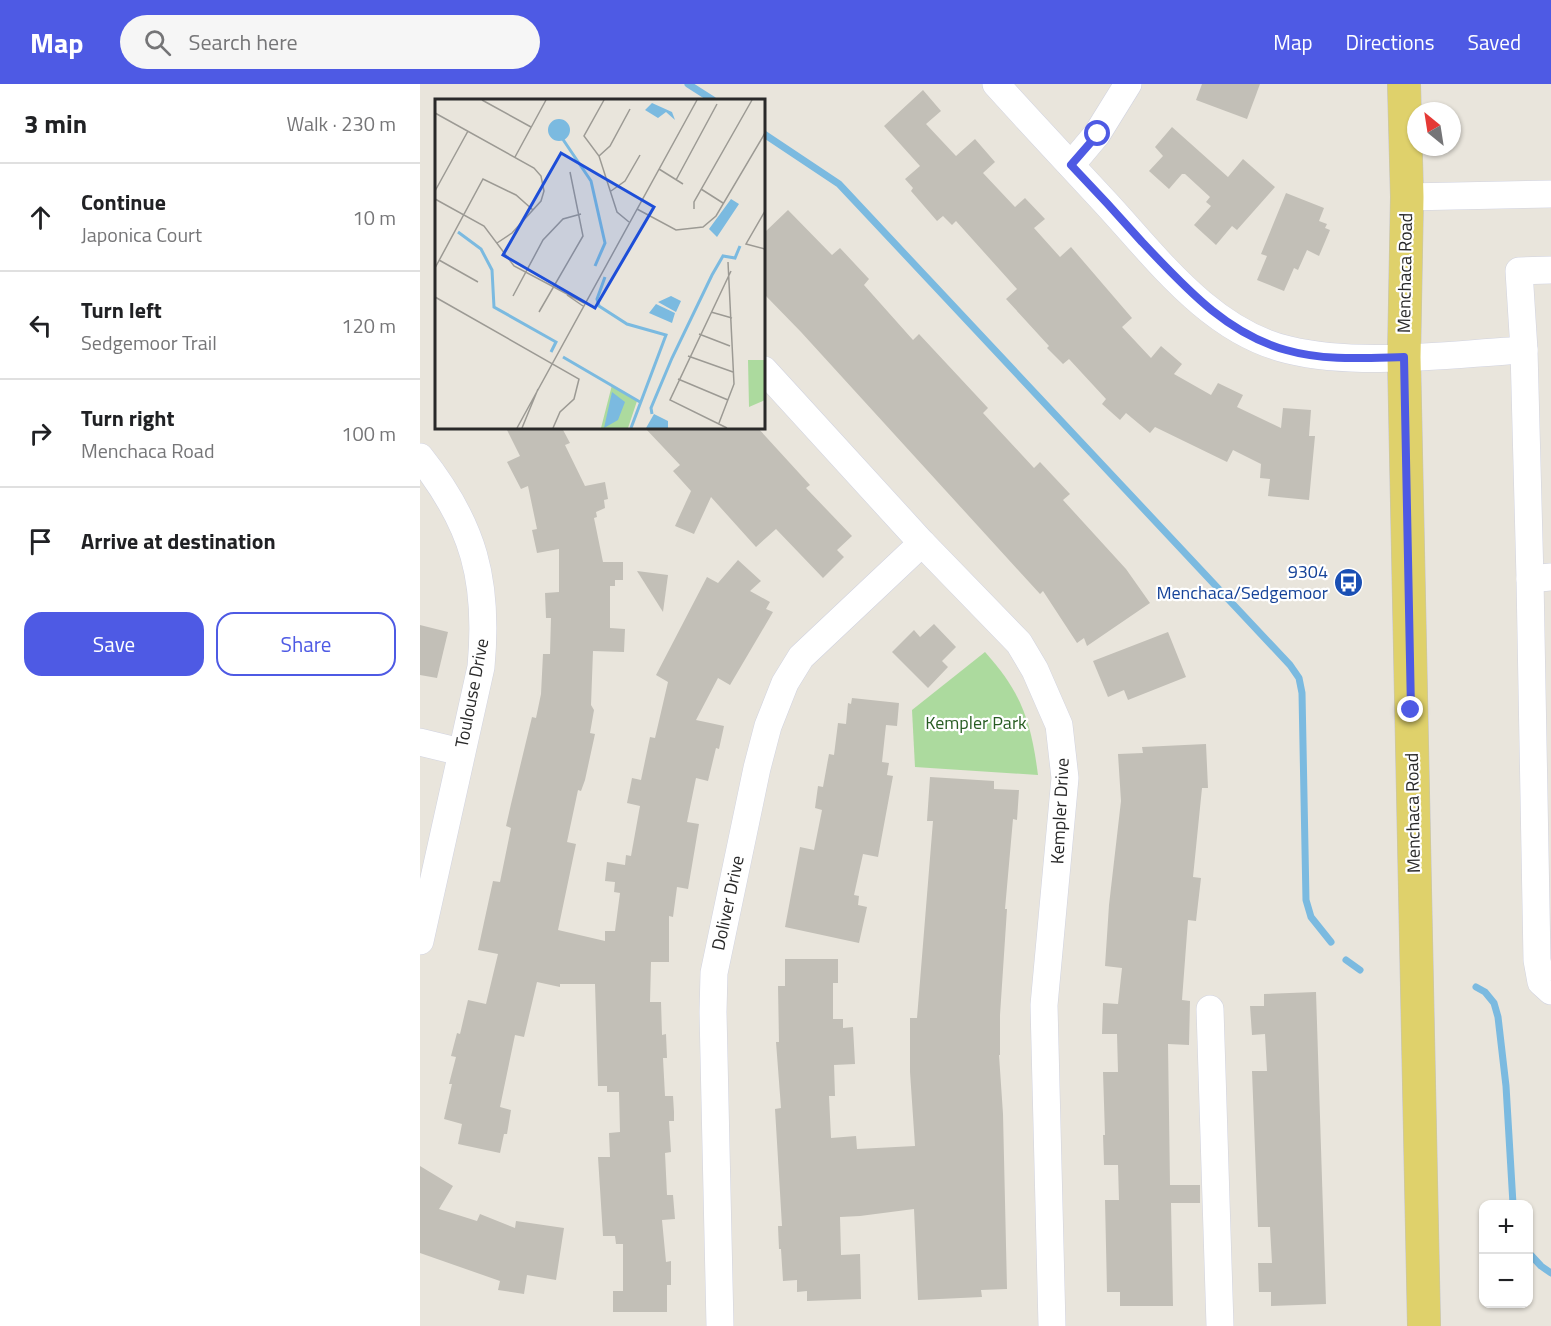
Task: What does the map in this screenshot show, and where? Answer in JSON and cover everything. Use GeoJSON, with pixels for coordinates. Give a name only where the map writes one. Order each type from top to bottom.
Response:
{"type":"FeatureCollection","features":[{"type":"Feature","properties":{"kind":"main road","name":"Menchaca Road"},"geometry":{"type":"LineString","coordinates":[[1404,84],[1407,197],[1404,357],[1424,1326]]}},
{"type":"Feature","properties":{"kind":"street"},"geometry":{"type":"LineString","coordinates":[[996,84],[1190,293],[1243,332],[1287,350],[1319,356],[1404,357],[1524,350]]}},
{"type":"Feature","properties":{"kind":"street"},"geometry":{"type":"LineString","coordinates":[[1071,165],[1098,134],[1128,84]]}},
{"type":"Feature","properties":{"kind":"street"},"geometry":{"type":"LineString","coordinates":[[1407,197],[1551,194]]}},
{"type":"Feature","properties":{"kind":"street"},"geometry":{"type":"LineString","coordinates":[[1551,270],[1519,271],[1540,578],[1536,960],[1541,982],[1551,991]]}},
{"type":"Feature","properties":{"kind":"street","name":"Kempler Drive"},"geometry":{"type":"LineString","coordinates":[[765,371],[922,543],[1018,643],[1035,670],[1059,725],[1064,751],[1065,778],[1044,1005],[1052,1326]]}},
{"type":"Feature","properties":{"kind":"street","name":"Toulouse Drive"},"geometry":{"type":"LineString","coordinates":[[420,457],[440,482],[460,517],[474,555],[482,594],[484,629],[481,667],[420,941]]}},
{"type":"Feature","properties":{"kind":"street","name":"Doliver Drive"},"geometry":{"type":"LineString","coordinates":[[720,1326],[714,973],[757,768],[768,726],[785,683],[801,657],[922,543]]}},
{"type":"Feature","properties":{"kind":"street"},"geometry":{"type":"LineString","coordinates":[[420,742],[461,752]]}},
{"type":"Feature","properties":{"kind":"street"},"geometry":{"type":"LineString","coordinates":[[1210,1009],[1220,1326]]}},
{"type":"Feature","properties":{"kind":"green space","name":"Kempler Park"},"geometry":{"type":"Polygon","coordinates":[[[985,652],[1008,681],[1023,709],[1032,739],[1038,775],[915,767],[912,710],[985,652]]]}},
{"type":"Feature","properties":{"kind":"building"},"geometry":{"type":"Polygon","coordinates":[[[1202,84],[1260,84],[1247,119],[1196,100],[1202,84]]]}},
{"type":"Feature","properties":{"kind":"building"},"geometry":{"type":"Polygon","coordinates":[[[923,90],[941,111],[926,124],[956,156],[975,139],[995,162],[983,173],[1015,207],[1025,198],[1045,219],[1034,228],[1060,257],[1071,247],[1132,318],[1122,327],[1151,358],[1161,346],[1182,364],[1174,374],[1211,395],[1218,383],[1243,395],[1237,407],[1281,428],[1283,408],[1311,410],[1309,436],[1315,436],[1309,500],[1268,496],[1270,479],[1260,478],[1261,464],[1233,450],[1227,462],[1155,427],[1150,433],[1126,413],[1120,420],[1102,404],[1106,399],[1069,359],[1063,364],[1047,348],[1049,346],[1006,299],[1017,289],[956,221],[952,225],[943,216],[937,221],[911,191],[913,188],[905,179],[920,166],[884,126],[923,90]]]}},
{"type":"Feature","properties":{"kind":"building"},"geometry":{"type":"Polygon","coordinates":[[[1172,127],[1228,177],[1243,159],[1275,187],[1237,230],[1232,226],[1216,245],[1194,225],[1211,206],[1206,202],[1210,197],[1185,174],[1182,174],[1169,189],[1149,171],[1163,156],[1155,147],[1172,127]]]}},
{"type":"Feature","properties":{"kind":"building"},"geometry":{"type":"Polygon","coordinates":[[[1286,193],[1324,208],[1319,221],[1327,224],[1325,228],[1330,230],[1319,256],[1307,250],[1298,270],[1294,268],[1284,291],[1257,280],[1267,256],[1261,254],[1286,193]]]}},
{"type":"Feature","properties":{"kind":"building"},"geometry":{"type":"Polygon","coordinates":[[[788,210],[832,255],[840,248],[869,279],[864,285],[913,340],[919,334],[988,408],[983,413],[1034,468],[1040,462],[1070,494],[1063,500],[1126,569],[1150,603],[1087,646],[1084,638],[1077,643],[1043,591],[1040,594],[765,295],[765,232],[788,210]]]}},
{"type":"Feature","properties":{"kind":"building"},"geometry":{"type":"Polygon","coordinates":[[[506,429],[563,429],[570,443],[565,445],[585,486],[605,482],[608,499],[604,500],[605,508],[596,512],[597,517],[594,518],[603,562],[623,562],[623,580],[615,580],[615,586],[610,586],[610,628],[625,629],[624,652],[593,651],[591,705],[594,710],[590,733],[595,734],[585,780],[581,791],[578,790],[567,842],[576,844],[558,930],[605,941],[605,931],[615,931],[620,893],[614,892],[615,882],[605,881],[607,862],[625,865],[626,855],[631,856],[640,806],[627,803],[632,778],[641,780],[650,737],[655,738],[668,682],[656,675],[707,577],[718,583],[738,560],[761,581],[750,591],[770,602],[766,609],[773,612],[730,685],[718,678],[696,720],[724,726],[708,781],[696,778],[687,822],[699,824],[688,889],[677,887],[673,917],[669,916],[669,962],[651,962],[650,1002],[661,1002],[662,1035],[666,1034],[667,1058],[663,1058],[665,1096],[673,1096],[674,1112],[674,1121],[669,1121],[671,1152],[665,1153],[667,1195],[673,1195],[675,1219],[662,1220],[666,1262],[671,1261],[671,1285],[667,1285],[667,1312],[613,1312],[613,1291],[623,1291],[623,1244],[616,1244],[615,1236],[603,1236],[598,1157],[610,1157],[609,1133],[620,1132],[619,1092],[607,1092],[607,1086],[598,1086],[595,984],[560,984],[560,987],[537,982],[524,1037],[515,1035],[500,1107],[511,1110],[507,1134],[504,1134],[500,1153],[458,1144],[462,1124],[444,1119],[452,1084],[449,1084],[456,1057],[451,1056],[457,1033],[460,1034],[468,1000],[486,1004],[498,954],[478,950],[493,881],[500,882],[511,828],[506,826],[532,717],[536,718],[541,694],[543,654],[550,654],[551,618],[546,618],[545,593],[559,592],[559,549],[537,553],[532,530],[537,529],[528,486],[521,489],[507,462],[520,456],[506,429]]]}},
{"type":"Feature","properties":{"kind":"building"},"geometry":{"type":"Polygon","coordinates":[[[646,429],[759,429],[810,485],[806,488],[852,536],[837,550],[844,557],[823,578],[776,529],[756,547],[711,497],[694,534],[675,526],[691,491],[673,471],[680,465],[646,429]]]}},
{"type":"Feature","properties":{"kind":"building"},"geometry":{"type":"Polygon","coordinates":[[[637,571],[668,575],[663,612],[637,571]]]}},
{"type":"Feature","properties":{"kind":"building"},"geometry":{"type":"Polygon","coordinates":[[[934,624],[956,647],[942,661],[948,667],[928,688],[892,652],[914,630],[920,637],[934,624]]]}},
{"type":"Feature","properties":{"kind":"building"},"geometry":{"type":"Polygon","coordinates":[[[420,625],[448,632],[437,678],[420,675],[420,625]]]}},
{"type":"Feature","properties":{"kind":"building"},"geometry":{"type":"Polygon","coordinates":[[[1168,632],[1186,677],[1128,700],[1124,690],[1108,697],[1093,661],[1168,632]]]}},
{"type":"Feature","properties":{"kind":"building"},"geometry":{"type":"Polygon","coordinates":[[[852,698],[899,703],[897,726],[886,725],[882,762],[889,763],[887,775],[893,776],[878,857],[863,854],[854,895],[859,896],[858,905],[867,907],[859,943],[785,927],[800,847],[814,850],[822,810],[815,808],[818,786],[823,787],[829,754],[834,755],[838,723],[846,724],[848,703],[851,704],[852,698]]]}},
{"type":"Feature","properties":{"kind":"building"},"geometry":{"type":"Polygon","coordinates":[[[1206,744],[1208,788],[1202,788],[1193,877],[1201,878],[1196,921],[1188,920],[1182,1000],[1190,1001],[1189,1045],[1168,1044],[1170,1185],[1200,1185],[1200,1203],[1171,1203],[1173,1306],[1120,1306],[1120,1292],[1107,1292],[1105,1200],[1119,1200],[1118,1165],[1104,1165],[1103,1135],[1105,1135],[1103,1072],[1118,1072],[1117,1034],[1102,1034],[1103,1003],[1118,1004],[1122,968],[1105,966],[1109,905],[1121,801],[1118,754],[1143,753],[1142,747],[1206,744]]]}},
{"type":"Feature","properties":{"kind":"building"},"geometry":{"type":"Polygon","coordinates":[[[930,777],[994,781],[994,789],[1019,790],[1017,820],[1013,819],[1005,909],[1007,909],[999,1055],[1003,1114],[1007,1289],[981,1290],[982,1297],[918,1300],[914,1209],[840,1217],[841,1255],[860,1254],[861,1299],[807,1301],[807,1291],[797,1292],[797,1280],[783,1281],[781,1249],[779,1249],[778,1226],[782,1226],[775,1109],[781,1108],[776,1042],[779,1042],[778,986],[785,986],[785,959],[838,959],[838,983],[833,983],[833,1019],[843,1019],[843,1028],[853,1027],[855,1064],[834,1065],[835,1096],[829,1096],[831,1138],[856,1136],[857,1149],[915,1146],[910,1072],[910,1018],[917,1018],[933,821],[927,821],[930,777]]]}},
{"type":"Feature","properties":{"kind":"building"},"geometry":{"type":"Polygon","coordinates":[[[1316,992],[1326,1304],[1271,1306],[1271,1292],[1259,1292],[1258,1263],[1272,1263],[1270,1227],[1258,1227],[1252,1071],[1267,1071],[1265,1034],[1252,1035],[1250,1006],[1264,1006],[1264,994],[1316,992]]]}},
{"type":"Feature","properties":{"kind":"building"},"geometry":{"type":"Polygon","coordinates":[[[420,1166],[453,1186],[439,1209],[477,1221],[480,1214],[515,1228],[516,1221],[564,1228],[556,1280],[527,1275],[524,1294],[498,1290],[500,1281],[420,1253],[420,1166]]]}},
{"type":"Feature","properties":{"kind":"waterway"},"geometry":{"type":"LineString","coordinates":[[688,84],[711,99]]}},
{"type":"Feature","properties":{"kind":"waterway"},"geometry":{"type":"LineString","coordinates":[[765,135],[839,184],[1290,665],[1299,678],[1302,693],[1306,900],[1311,917],[1331,942]]}},
{"type":"Feature","properties":{"kind":"waterway"},"geometry":{"type":"LineString","coordinates":[[1346,960],[1360,970]]}},
{"type":"Feature","properties":{"kind":"waterway"},"geometry":{"type":"LineString","coordinates":[[1476,987],[1485,992],[1494,1003],[1498,1017],[1506,1086],[1513,1200]]}},
{"type":"Feature","properties":{"kind":"waterway"},"geometry":{"type":"LineString","coordinates":[[1530,1254],[1551,1273]]}},
{"type":"Feature","properties":{"kind":"place","name":"9304 Menchaca/Sedgemoor"},"geometry":{"type":"Point","coordinates":[1349,582]}},
{"type":"Feature","properties":{"kind":"route"},"geometry":{"type":"LineString","coordinates":[[1098,134],[1071,165],[1190,293],[1217,315],[1243,332],[1287,350],[1319,356],[1404,357],[1411,710]]}}]}
